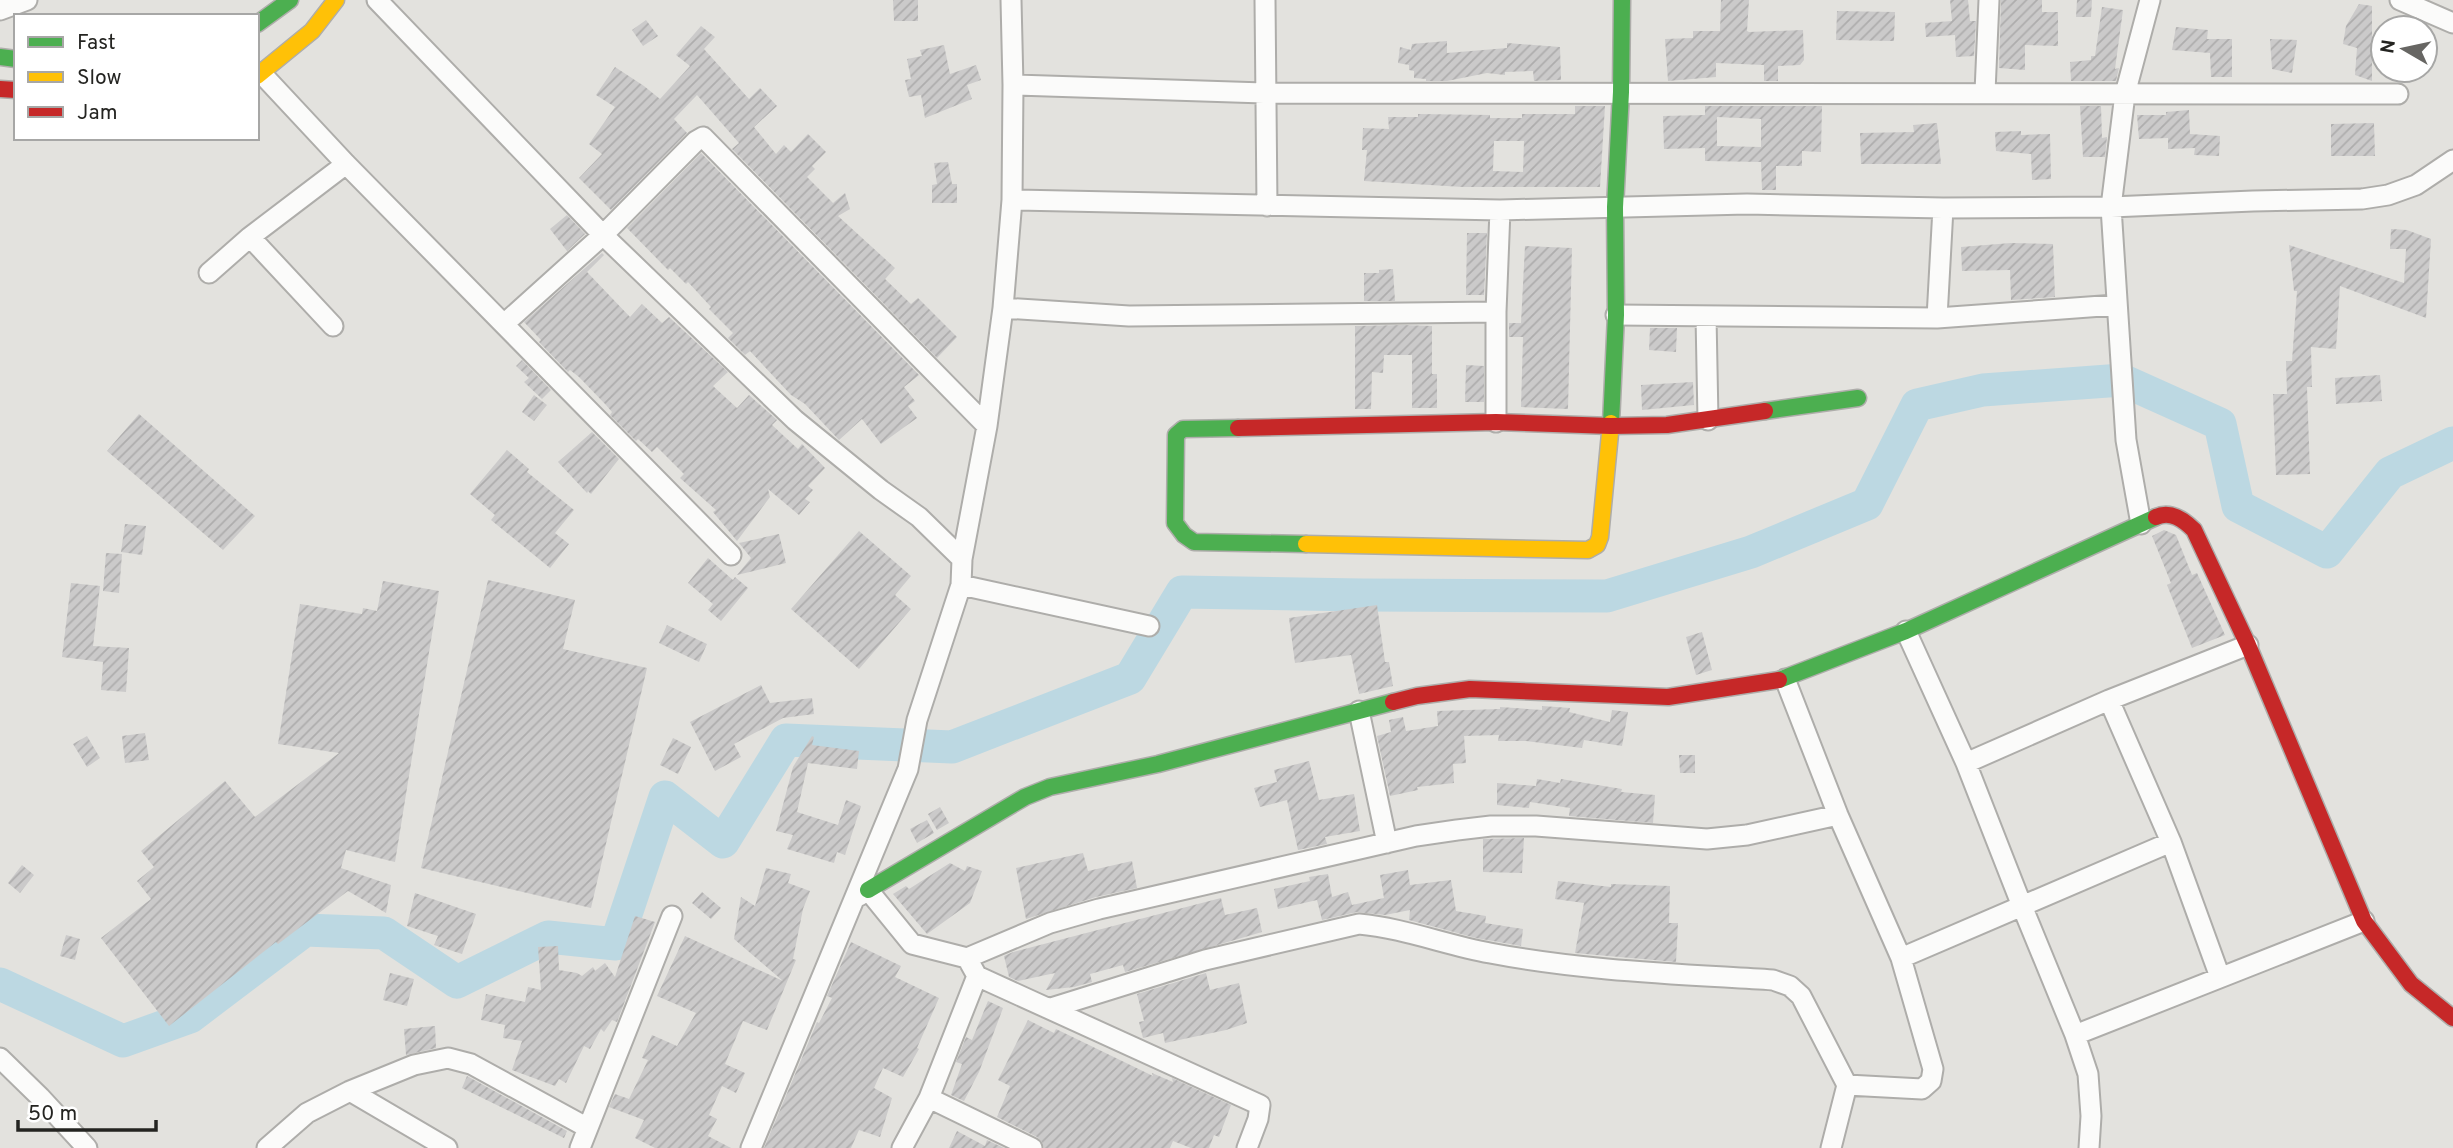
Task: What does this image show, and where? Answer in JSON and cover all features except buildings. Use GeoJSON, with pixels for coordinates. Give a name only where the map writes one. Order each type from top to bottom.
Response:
{"type":"FeatureCollection","features":[{"type":"Feature","properties":{"kind":"street"},"geometry":{"type":"LineString","coordinates":[[0,9],[27,0]]}},
{"type":"Feature","properties":{"kind":"street"},"geometry":{"type":"LineString","coordinates":[[259,23],[290,0]]}},
{"type":"Feature","properties":{"kind":"street"},"geometry":{"type":"LineString","coordinates":[[336,0],[312,31],[259,75],[731,555]]}},
{"type":"Feature","properties":{"kind":"street"},"geometry":{"type":"LineString","coordinates":[[377,0],[603,235],[795,420],[919,517],[962,559]]}},
{"type":"Feature","properties":{"kind":"street"},"geometry":{"type":"LineString","coordinates":[[751,1148],[861,894],[908,769],[917,720],[961,585],[962,559],[987,426],[1003,308],[1012,200],[1013,85],[1010,0]]}},
{"type":"Feature","properties":{"kind":"street"},"geometry":{"type":"LineString","coordinates":[[1265,0],[1267,206]]}},
{"type":"Feature","properties":{"kind":"street"},"geometry":{"type":"LineString","coordinates":[[1622,0],[1621,92],[1615,207],[1616,315],[1611,426],[1597,545],[1588,550],[1194,542],[1184,535],[1175,523],[1175,444],[1176,435],[1183,429],[1496,422],[1611,426],[1667,425],[1858,398]]}},
{"type":"Feature","properties":{"kind":"street"},"geometry":{"type":"LineString","coordinates":[[1986,92],[1989,0]]}},
{"type":"Feature","properties":{"kind":"street"},"geometry":{"type":"LineString","coordinates":[[2141,524],[2126,440],[2111,207],[2124,94],[2150,0]]}},
{"type":"Feature","properties":{"kind":"street"},"geometry":{"type":"LineString","coordinates":[[2400,0],[2453,23]]}},
{"type":"Feature","properties":{"kind":"street"},"geometry":{"type":"LineString","coordinates":[[1013,85],[1264,93],[2398,94]]}},
{"type":"Feature","properties":{"kind":"street"},"geometry":{"type":"LineString","coordinates":[[504,324],[603,235],[696,141],[704,137],[987,426]]}},
{"type":"Feature","properties":{"kind":"street"},"geometry":{"type":"LineString","coordinates":[[1012,200],[1500,210],[1747,204],[1943,208],[2111,207],[2362,199],[2388,195],[2416,185],[2453,160]]}},
{"type":"Feature","properties":{"kind":"street"},"geometry":{"type":"LineString","coordinates":[[209,273],[250,237],[346,164]]}},
{"type":"Feature","properties":{"kind":"street"},"geometry":{"type":"LineString","coordinates":[[1937,318],[1943,208]]}},
{"type":"Feature","properties":{"kind":"street"},"geometry":{"type":"LineString","coordinates":[[1496,422],[1500,210]]}},
{"type":"Feature","properties":{"kind":"street"},"geometry":{"type":"LineString","coordinates":[[250,237],[333,326]]}},
{"type":"Feature","properties":{"kind":"street"},"geometry":{"type":"LineString","coordinates":[[1616,315],[1937,318],[2116,305]]}},
{"type":"Feature","properties":{"kind":"street"},"geometry":{"type":"LineString","coordinates":[[1003,308],[1129,316],[1496,313]]}},
{"type":"Feature","properties":{"kind":"street"},"geometry":{"type":"LineString","coordinates":[[1706,316],[1707,419]]}},
{"type":"Feature","properties":{"kind":"street"},"geometry":{"type":"LineString","coordinates":[[861,894],[1025,797],[1050,787],[1158,764],[1417,696],[1470,689],[1513,689],[1668,697],[1785,679],[1906,631],[2162,514],[2182,518],[2194,530],[2248,645],[2364,921],[2411,984],[2453,1018]]}},
{"type":"Feature","properties":{"kind":"street"},"geometry":{"type":"LineString","coordinates":[[961,585],[1149,626]]}},
{"type":"Feature","properties":{"kind":"street"},"geometry":{"type":"LineString","coordinates":[[1906,631],[1966,763],[2075,1035],[2088,1074],[2091,1116],[2089,1148]]}},
{"type":"Feature","properties":{"kind":"street"},"geometry":{"type":"LineString","coordinates":[[1966,763],[2109,700],[2248,645]]}},
{"type":"Feature","properties":{"kind":"street"},"geometry":{"type":"LineString","coordinates":[[1785,679],[1838,815],[1900,958],[1933,1069],[1931,1081],[1922,1089],[1847,1085]]}},
{"type":"Feature","properties":{"kind":"street"},"geometry":{"type":"LineString","coordinates":[[2109,700],[2171,842],[2220,977]]}},
{"type":"Feature","properties":{"kind":"street"},"geometry":{"type":"LineString","coordinates":[[1359,710],[1387,843]]}},
{"type":"Feature","properties":{"kind":"street"},"geometry":{"type":"LineString","coordinates":[[861,894],[912,944],[967,958],[1049,923],[1099,909],[1387,843],[1457,830],[1513,826],[1707,839],[1746,835],[1838,815]]}},
{"type":"Feature","properties":{"kind":"street"},"geometry":{"type":"LineString","coordinates":[[1900,958],[2171,842]]}},
{"type":"Feature","properties":{"kind":"street"},"geometry":{"type":"LineString","coordinates":[[580,1148],[672,916]]}},
{"type":"Feature","properties":{"kind":"street"},"geometry":{"type":"LineString","coordinates":[[2075,1035],[2364,921]]}},
{"type":"Feature","properties":{"kind":"street"},"geometry":{"type":"LineString","coordinates":[[1051,1008],[1205,960],[1359,925],[1383,926],[1417,937],[1491,954],[1598,968],[1773,980],[1790,986],[1801,996],[1847,1085],[1831,1148]]}},
{"type":"Feature","properties":{"kind":"street"},"geometry":{"type":"LineString","coordinates":[[967,958],[977,976],[1260,1105],[1258,1119],[1247,1148]]}},
{"type":"Feature","properties":{"kind":"street"},"geometry":{"type":"LineString","coordinates":[[902,1148],[929,1098],[977,976]]}},
{"type":"Feature","properties":{"kind":"street"},"geometry":{"type":"LineString","coordinates":[[0,1058],[87,1148]]}},
{"type":"Feature","properties":{"kind":"street"},"geometry":{"type":"LineString","coordinates":[[267,1148],[307,1114],[350,1091],[414,1065],[448,1058],[471,1064],[588,1128]]}},
{"type":"Feature","properties":{"kind":"street"},"geometry":{"type":"LineString","coordinates":[[350,1091],[447,1148]]}},
{"type":"Feature","properties":{"kind":"street"},"geometry":{"type":"LineString","coordinates":[[929,1098],[1032,1148]]}},
{"type":"Feature","properties":{"kind":"waterway"},"geometry":{"type":"LineString","coordinates":[[0,984],[123,1041],[190,1017],[305,930],[384,933],[457,982],[548,937],[616,944],[665,797],[723,842],[786,740],[952,747],[1130,678],[1182,592],[1607,596],[1751,552],[1867,504],[1917,405],[1983,390],[2122,380],[2220,424],[2238,506],[2327,552],[2390,473],[2453,443]]}},
{"type":"Feature","properties":{"kind":"traffic: fast"},"geometry":{"type":"LineString","coordinates":[[259,23],[290,0]]}},
{"type":"Feature","properties":{"kind":"traffic: fast"},"geometry":{"type":"LineString","coordinates":[[1611,423],[1616,315],[1615,207],[1621,92],[1622,0]]}},
{"type":"Feature","properties":{"kind":"traffic: fast"},"geometry":{"type":"LineString","coordinates":[[0,57],[14,59]]}},
{"type":"Feature","properties":{"kind":"traffic: fast"},"geometry":{"type":"LineString","coordinates":[[1765,411],[1858,398]]}},
{"type":"Feature","properties":{"kind":"traffic: fast"},"geometry":{"type":"LineString","coordinates":[[1238,428],[1183,429],[1176,435],[1175,523],[1184,535],[1194,542],[1306,544]]}},
{"type":"Feature","properties":{"kind":"traffic: fast"},"geometry":{"type":"LineString","coordinates":[[1779,680],[1906,631],[2156,517]]}},
{"type":"Feature","properties":{"kind":"traffic: fast"},"geometry":{"type":"LineString","coordinates":[[868,890],[1025,797],[1050,787],[1158,764],[1393,702]]}},
{"type":"Feature","properties":{"kind":"traffic: slow"},"geometry":{"type":"LineString","coordinates":[[259,74],[312,31],[336,0]]}},
{"type":"Feature","properties":{"kind":"traffic: slow"},"geometry":{"type":"LineString","coordinates":[[1306,544],[1588,550],[1597,545],[1600,537],[1611,423]]}},
{"type":"Feature","properties":{"kind":"traffic: jam"},"geometry":{"type":"LineString","coordinates":[[0,89],[14,90]]}},
{"type":"Feature","properties":{"kind":"traffic: jam"},"geometry":{"type":"LineString","coordinates":[[1238,428],[1496,422],[1667,425],[1765,411]]}},
{"type":"Feature","properties":{"kind":"traffic: jam"},"geometry":{"type":"LineString","coordinates":[[2156,517],[2172,515],[2194,530],[2248,645],[2364,921],[2411,984],[2453,1018]]}},
{"type":"Feature","properties":{"kind":"traffic: jam"},"geometry":{"type":"LineString","coordinates":[[1393,702],[1470,689],[1668,697],[1779,680]]}}]}
